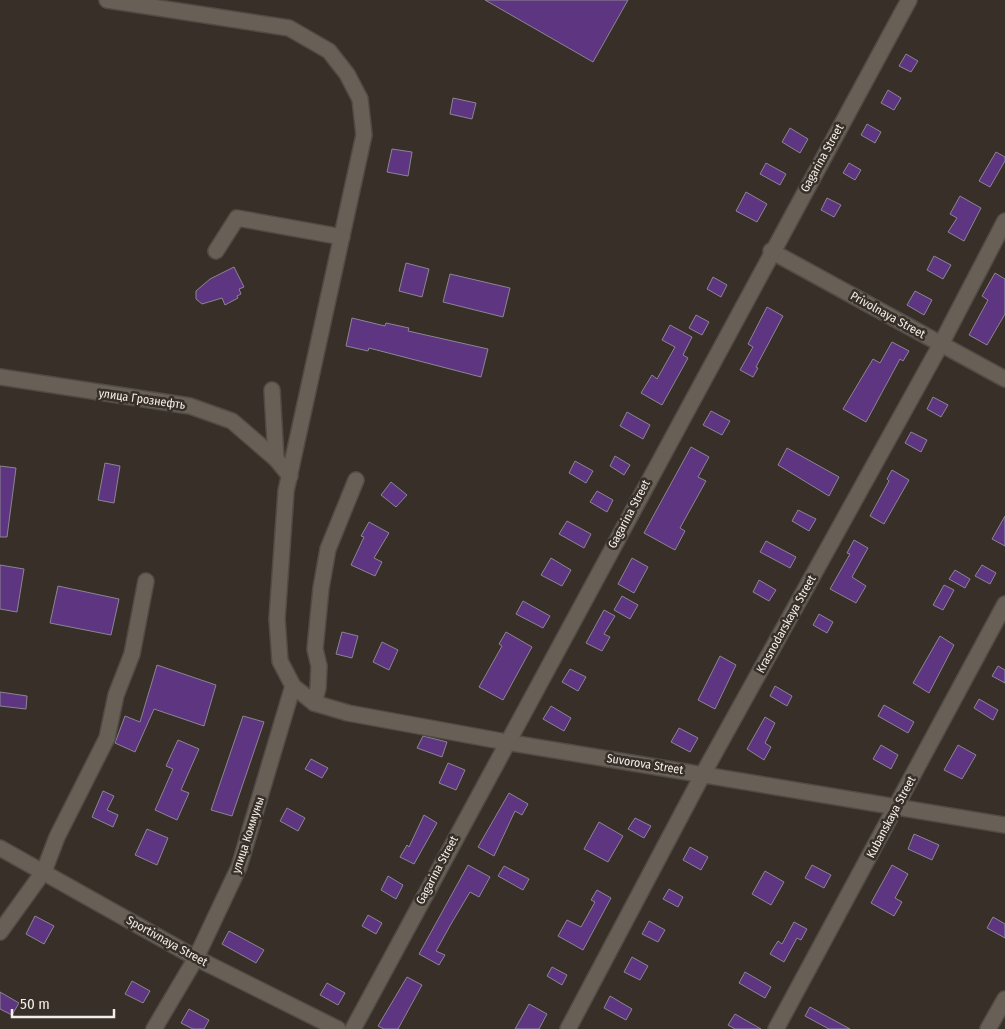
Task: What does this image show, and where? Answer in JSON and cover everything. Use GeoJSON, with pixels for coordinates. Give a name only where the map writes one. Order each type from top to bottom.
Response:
{"type":"FeatureCollection","features":[{"type":"Feature","properties":{"kind":"street"},"geometry":{"type":"LineString","coordinates":[[107,0],[289,28],[329,51],[347,74],[360,99],[364,135],[286,492],[278,619],[280,661],[292,686]]}},
{"type":"Feature","properties":{"kind":"street","name":"Gagarina Street"},"geometry":{"type":"LineString","coordinates":[[353,1029],[771,251],[909,0]]}},
{"type":"Feature","properties":{"kind":"street"},"geometry":{"type":"LineString","coordinates":[[216,251],[237,218],[342,237]]}},
{"type":"Feature","properties":{"kind":"street","name":"Krasnodarskaya Street"},"geometry":{"type":"LineString","coordinates":[[568,1029],[703,774],[941,344],[1005,221]]}},
{"type":"Feature","properties":{"kind":"street","name":"Privolnaya Street"},"geometry":{"type":"LineString","coordinates":[[771,251],[1005,379]]}},
{"type":"Feature","properties":{"kind":"street","name":"улица Грознефть"},"geometry":{"type":"LineString","coordinates":[[0,377],[190,406],[232,421],[276,459],[290,476]]}},
{"type":"Feature","properties":{"kind":"street"},"geometry":{"type":"LineString","coordinates":[[272,390],[276,459]]}},
{"type":"Feature","properties":{"kind":"street"},"geometry":{"type":"LineString","coordinates":[[314,703],[318,688],[319,666],[315,649],[321,588],[328,550],[356,480]]}},
{"type":"Feature","properties":{"kind":"street"},"geometry":{"type":"LineString","coordinates":[[0,932],[44,871],[57,837],[107,738],[116,696],[132,654],[146,581]]}},
{"type":"Feature","properties":{"kind":"street","name":"Kubanskaya Street"},"geometry":{"type":"LineString","coordinates":[[776,1029],[1005,604]]}},
{"type":"Feature","properties":{"kind":"street","name":"Suvorova Street"},"geometry":{"type":"LineString","coordinates":[[292,686],[314,703],[348,713],[506,742],[1005,825]]}},
{"type":"Feature","properties":{"kind":"street","name":"улица Коммуны"},"geometry":{"type":"LineString","coordinates":[[154,1029],[196,958],[239,867],[292,686]]}},
{"type":"Feature","properties":{"kind":"street","name":"Sportivnaya Street"},"geometry":{"type":"LineString","coordinates":[[0,848],[196,958],[338,1029]]}},
{"type":"Feature","properties":{"kind":"street"},"geometry":{"type":"LineString","coordinates":[[988,1029],[1005,999]]}},
{"type":"Feature","properties":{"kind":"building"},"geometry":{"type":"Polygon","coordinates":[[[485,0],[628,0],[593,62],[485,0]]]}},
{"type":"Feature","properties":{"kind":"building"},"geometry":{"type":"Polygon","coordinates":[[[906,54],[918,61],[911,72],[899,66],[906,54]]]}},
{"type":"Feature","properties":{"kind":"building"},"geometry":{"type":"Polygon","coordinates":[[[888,90],[901,98],[894,110],[881,103],[888,90]]]}},
{"type":"Feature","properties":{"kind":"building"},"geometry":{"type":"Polygon","coordinates":[[[453,98],[476,103],[472,119],[450,114],[453,98]]]}},
{"type":"Feature","properties":{"kind":"building"},"geometry":{"type":"Polygon","coordinates":[[[867,124],[881,132],[875,143],[861,135],[867,124]]]}},
{"type":"Feature","properties":{"kind":"building"},"geometry":{"type":"Polygon","coordinates":[[[790,128],[808,139],[800,153],[782,142],[790,128]]]}},
{"type":"Feature","properties":{"kind":"building"},"geometry":{"type":"Polygon","coordinates":[[[392,149],[412,152],[408,176],[387,172],[392,149]]]}},
{"type":"Feature","properties":{"kind":"building"},"geometry":{"type":"Polygon","coordinates":[[[996,152],[1005,157],[1005,161],[990,187],[979,181],[996,152]]]}},
{"type":"Feature","properties":{"kind":"building"},"geometry":{"type":"Polygon","coordinates":[[[766,163],[786,174],[780,185],[760,174],[766,163]]]}},
{"type":"Feature","properties":{"kind":"building"},"geometry":{"type":"Polygon","coordinates":[[[849,163],[861,170],[855,180],[843,173],[849,163]]]}},
{"type":"Feature","properties":{"kind":"building"},"geometry":{"type":"Polygon","coordinates":[[[746,192],[767,204],[757,222],[736,211],[746,192]]]}},
{"type":"Feature","properties":{"kind":"building"},"geometry":{"type":"Polygon","coordinates":[[[960,196],[981,208],[964,241],[948,232],[957,218],[950,214],[960,196]]]}},
{"type":"Feature","properties":{"kind":"building"},"geometry":{"type":"Polygon","coordinates":[[[827,198],[841,205],[834,217],[821,210],[827,198]]]}},
{"type":"Feature","properties":{"kind":"building"},"geometry":{"type":"Polygon","coordinates":[[[934,256],[951,265],[943,279],[927,270],[934,256]]]}},
{"type":"Feature","properties":{"kind":"building"},"geometry":{"type":"Polygon","coordinates":[[[406,263],[429,269],[422,297],[399,291],[406,263]]]}},
{"type":"Feature","properties":{"kind":"building"},"geometry":{"type":"Polygon","coordinates":[[[234,267],[244,287],[239,289],[241,294],[237,296],[238,298],[225,305],[222,298],[202,304],[196,299],[196,291],[210,279],[234,267]]]}},
{"type":"Feature","properties":{"kind":"building"},"geometry":{"type":"Polygon","coordinates":[[[995,273],[1005,279],[1005,314],[987,345],[969,335],[988,300],[982,296],[995,273]]]}},
{"type":"Feature","properties":{"kind":"building"},"geometry":{"type":"Polygon","coordinates":[[[450,274],[510,288],[503,317],[443,302],[450,274]]]}},
{"type":"Feature","properties":{"kind":"building"},"geometry":{"type":"Polygon","coordinates":[[[713,277],[727,285],[721,297],[707,289],[713,277]]]}},
{"type":"Feature","properties":{"kind":"building"},"geometry":{"type":"Polygon","coordinates":[[[915,291],[932,300],[924,315],[907,305],[915,291]]]}},
{"type":"Feature","properties":{"kind":"building"},"geometry":{"type":"Polygon","coordinates":[[[767,307],[783,316],[756,367],[758,368],[753,377],[740,370],[753,347],[748,344],[767,307]]]}},
{"type":"Feature","properties":{"kind":"building"},"geometry":{"type":"Polygon","coordinates":[[[696,315],[709,322],[702,335],[689,328],[696,315]]]}},
{"type":"Feature","properties":{"kind":"building"},"geometry":{"type":"Polygon","coordinates":[[[352,318],[385,326],[386,323],[409,328],[408,331],[488,349],[481,377],[369,348],[368,351],[346,346],[352,318]]]}},
{"type":"Feature","properties":{"kind":"building"},"geometry":{"type":"Polygon","coordinates":[[[670,325],[692,337],[683,355],[688,358],[662,405],[641,393],[652,375],[657,379],[675,347],[662,340],[670,325]]]}},
{"type":"Feature","properties":{"kind":"building"},"geometry":{"type":"Polygon","coordinates":[[[892,342],[909,351],[903,361],[900,359],[866,422],[843,409],[873,359],[880,363],[892,342]]]}},
{"type":"Feature","properties":{"kind":"building"},"geometry":{"type":"Polygon","coordinates":[[[933,397],[948,405],[941,417],[927,409],[933,397]]]}},
{"type":"Feature","properties":{"kind":"building"},"geometry":{"type":"Polygon","coordinates":[[[711,411],[730,421],[722,435],[703,425],[711,411]]]}},
{"type":"Feature","properties":{"kind":"building"},"geometry":{"type":"Polygon","coordinates":[[[627,412],[650,425],[643,439],[620,426],[627,412]]]}},
{"type":"Feature","properties":{"kind":"building"},"geometry":{"type":"Polygon","coordinates":[[[911,432],[927,440],[921,452],[905,443],[911,432]]]}},
{"type":"Feature","properties":{"kind":"building"},"geometry":{"type":"Polygon","coordinates":[[[691,447],[709,457],[698,477],[706,481],[680,528],[685,531],[675,550],[644,533],[691,447]]]}},
{"type":"Feature","properties":{"kind":"building"},"geometry":{"type":"Polygon","coordinates":[[[787,448],[839,477],[829,496],[778,465],[787,448]]]}},
{"type":"Feature","properties":{"kind":"building"},"geometry":{"type":"Polygon","coordinates":[[[615,456],[630,465],[624,475],[610,466],[615,456]]]}},
{"type":"Feature","properties":{"kind":"building"},"geometry":{"type":"Polygon","coordinates":[[[575,461],[593,471],[586,483],[569,473],[575,461]]]}},
{"type":"Feature","properties":{"kind":"building"},"geometry":{"type":"Polygon","coordinates":[[[105,463],[120,466],[114,503],[98,500],[105,463]]]}},
{"type":"Feature","properties":{"kind":"building"},"geometry":{"type":"Polygon","coordinates":[[[0,466],[16,468],[7,537],[0,537],[0,466]]]}},
{"type":"Feature","properties":{"kind":"building"},"geometry":{"type":"Polygon","coordinates":[[[892,470],[909,480],[884,524],[870,516],[889,481],[887,479],[892,470]]]}},
{"type":"Feature","properties":{"kind":"building"},"geometry":{"type":"Polygon","coordinates":[[[391,482],[407,495],[396,507],[381,495],[391,482]]]}},
{"type":"Feature","properties":{"kind":"building"},"geometry":{"type":"Polygon","coordinates":[[[597,491],[613,500],[607,512],[590,502],[597,491]]]}},
{"type":"Feature","properties":{"kind":"building"},"geometry":{"type":"Polygon","coordinates":[[[798,510],[816,519],[809,531],[792,521],[798,510]]]}},
{"type":"Feature","properties":{"kind":"building"},"geometry":{"type":"Polygon","coordinates":[[[1005,516],[1005,546],[992,539],[1005,516]]]}},
{"type":"Feature","properties":{"kind":"building"},"geometry":{"type":"Polygon","coordinates":[[[567,521],[591,534],[584,548],[559,534],[567,521]]]}},
{"type":"Feature","properties":{"kind":"building"},"geometry":{"type":"Polygon","coordinates":[[[369,522],[389,533],[374,558],[382,562],[375,576],[351,565],[364,537],[361,536],[369,522]]]}},
{"type":"Feature","properties":{"kind":"building"},"geometry":{"type":"Polygon","coordinates":[[[854,540],[868,548],[852,577],[866,586],[856,603],[830,589],[850,554],[847,553],[854,540]]]}},
{"type":"Feature","properties":{"kind":"building"},"geometry":{"type":"Polygon","coordinates":[[[766,541],[796,557],[790,568],[760,552],[766,541]]]}},
{"type":"Feature","properties":{"kind":"building"},"geometry":{"type":"Polygon","coordinates":[[[551,558],[571,570],[562,586],[541,575],[551,558]]]}},
{"type":"Feature","properties":{"kind":"building"},"geometry":{"type":"Polygon","coordinates":[[[632,558],[648,567],[634,593],[618,584],[632,558]]]}},
{"type":"Feature","properties":{"kind":"building"},"geometry":{"type":"Polygon","coordinates":[[[0,565],[24,569],[17,612],[0,609],[0,565]]]}},
{"type":"Feature","properties":{"kind":"building"},"geometry":{"type":"Polygon","coordinates":[[[982,565],[996,573],[990,584],[975,576],[982,565]]]}},
{"type":"Feature","properties":{"kind":"building"},"geometry":{"type":"Polygon","coordinates":[[[955,570],[970,579],[965,588],[949,579],[955,570]]]}},
{"type":"Feature","properties":{"kind":"building"},"geometry":{"type":"Polygon","coordinates":[[[759,580],[776,590],[769,601],[753,592],[759,580]]]}},
{"type":"Feature","properties":{"kind":"building"},"geometry":{"type":"Polygon","coordinates":[[[944,585],[954,590],[943,610],[933,605],[944,585]]]}},
{"type":"Feature","properties":{"kind":"building"},"geometry":{"type":"Polygon","coordinates":[[[58,586],[119,599],[111,635],[50,623],[58,586]]]}},
{"type":"Feature","properties":{"kind":"building"},"geometry":{"type":"Polygon","coordinates":[[[622,596],[638,605],[630,619],[614,610],[622,596]]]}},
{"type":"Feature","properties":{"kind":"building"},"geometry":{"type":"Polygon","coordinates":[[[523,601],[550,616],[543,628],[516,614],[523,601]]]}},
{"type":"Feature","properties":{"kind":"building"},"geometry":{"type":"Polygon","coordinates":[[[604,610],[615,616],[604,634],[610,637],[602,651],[586,643],[604,610]]]}},
{"type":"Feature","properties":{"kind":"building"},"geometry":{"type":"Polygon","coordinates":[[[819,614],[833,622],[827,633],[813,625],[819,614]]]}},
{"type":"Feature","properties":{"kind":"building"},"geometry":{"type":"Polygon","coordinates":[[[342,632],[358,636],[352,658],[336,654],[342,632]]]}},
{"type":"Feature","properties":{"kind":"building"},"geometry":{"type":"Polygon","coordinates":[[[506,632],[532,647],[503,700],[479,687],[502,646],[499,644],[506,632]]]}},
{"type":"Feature","properties":{"kind":"building"},"geometry":{"type":"Polygon","coordinates":[[[940,636],[954,645],[929,693],[913,683],[940,636]]]}},
{"type":"Feature","properties":{"kind":"building"},"geometry":{"type":"Polygon","coordinates":[[[382,642],[398,650],[389,670],[373,662],[382,642]]]}},
{"type":"Feature","properties":{"kind":"building"},"geometry":{"type":"Polygon","coordinates":[[[720,656],[736,665],[715,709],[698,700],[720,656]]]}},
{"type":"Feature","properties":{"kind":"building"},"geometry":{"type":"Polygon","coordinates":[[[157,665],[216,685],[204,726],[154,709],[135,752],[115,743],[125,716],[140,722],[157,665]]]}},
{"type":"Feature","properties":{"kind":"building"},"geometry":{"type":"Polygon","coordinates":[[[998,666],[1005,670],[1005,683],[992,676],[998,666]]]}},
{"type":"Feature","properties":{"kind":"building"},"geometry":{"type":"Polygon","coordinates":[[[570,669],[586,677],[578,691],[562,682],[570,669]]]}},
{"type":"Feature","properties":{"kind":"building"},"geometry":{"type":"Polygon","coordinates":[[[775,686],[792,696],[787,706],[770,696],[775,686]]]}},
{"type":"Feature","properties":{"kind":"building"},"geometry":{"type":"Polygon","coordinates":[[[0,692],[27,696],[26,709],[0,706],[0,692]]]}},
{"type":"Feature","properties":{"kind":"building"},"geometry":{"type":"Polygon","coordinates":[[[979,699],[998,710],[993,720],[974,708],[979,699]]]}},
{"type":"Feature","properties":{"kind":"building"},"geometry":{"type":"Polygon","coordinates":[[[884,705],[914,722],[908,733],[878,716],[884,705]]]}},
{"type":"Feature","properties":{"kind":"building"},"geometry":{"type":"Polygon","coordinates":[[[551,706],[571,718],[564,731],[543,719],[551,706]]]}},
{"type":"Feature","properties":{"kind":"building"},"geometry":{"type":"Polygon","coordinates":[[[243,716],[264,722],[232,816],[211,810],[243,716]]]}},
{"type":"Feature","properties":{"kind":"building"},"geometry":{"type":"Polygon","coordinates":[[[765,717],[775,723],[765,743],[771,747],[764,760],[747,749],[765,717]]]}},
{"type":"Feature","properties":{"kind":"building"},"geometry":{"type":"Polygon","coordinates":[[[679,728],[698,738],[690,752],[671,742],[679,728]]]}},
{"type":"Feature","properties":{"kind":"building"},"geometry":{"type":"Polygon","coordinates":[[[423,736],[447,742],[442,757],[417,748],[423,736]]]}},
{"type":"Feature","properties":{"kind":"building"},"geometry":{"type":"Polygon","coordinates":[[[178,740],[199,749],[181,790],[189,793],[177,820],[155,810],[173,769],[166,766],[178,740]]]}},
{"type":"Feature","properties":{"kind":"building"},"geometry":{"type":"Polygon","coordinates":[[[881,745],[898,755],[891,769],[873,759],[881,745]]]}},
{"type":"Feature","properties":{"kind":"building"},"geometry":{"type":"Polygon","coordinates":[[[958,745],[976,755],[962,779],[944,770],[958,745]]]}},
{"type":"Feature","properties":{"kind":"building"},"geometry":{"type":"Polygon","coordinates":[[[311,759],[328,768],[322,778],[305,769],[311,759]]]}},
{"type":"Feature","properties":{"kind":"building"},"geometry":{"type":"Polygon","coordinates":[[[448,763],[465,770],[456,790],[439,783],[448,763]]]}},
{"type":"Feature","properties":{"kind":"building"},"geometry":{"type":"Polygon","coordinates":[[[103,791],[114,796],[107,810],[118,815],[113,827],[92,817],[103,791]]]}},
{"type":"Feature","properties":{"kind":"building"},"geometry":{"type":"Polygon","coordinates":[[[509,793],[528,804],[522,815],[515,811],[494,856],[478,847],[509,793]]]}},
{"type":"Feature","properties":{"kind":"building"},"geometry":{"type":"Polygon","coordinates":[[[287,808],[305,818],[298,831],[280,821],[287,808]]]}},
{"type":"Feature","properties":{"kind":"building"},"geometry":{"type":"Polygon","coordinates":[[[424,815],[437,823],[414,864],[400,857],[407,845],[409,847],[424,815]]]}},
{"type":"Feature","properties":{"kind":"building"},"geometry":{"type":"Polygon","coordinates":[[[635,818],[651,826],[644,838],[628,829],[635,818]]]}},
{"type":"Feature","properties":{"kind":"building"},"geometry":{"type":"Polygon","coordinates":[[[599,822],[623,836],[608,862],[584,849],[599,822]]]}},
{"type":"Feature","properties":{"kind":"building"},"geometry":{"type":"Polygon","coordinates":[[[147,829],[168,838],[157,865],[135,855],[147,829]]]}},
{"type":"Feature","properties":{"kind":"building"},"geometry":{"type":"Polygon","coordinates":[[[914,834],[939,845],[932,860],[908,849],[914,834]]]}},
{"type":"Feature","properties":{"kind":"building"},"geometry":{"type":"Polygon","coordinates":[[[690,847],[708,857],[701,870],[683,860],[690,847]]]}},
{"type":"Feature","properties":{"kind":"building"},"geometry":{"type":"Polygon","coordinates":[[[468,865],[490,877],[479,897],[470,892],[451,924],[436,951],[445,955],[439,965],[419,954],[468,865]]]}},
{"type":"Feature","properties":{"kind":"building"},"geometry":{"type":"Polygon","coordinates":[[[812,865],[831,875],[824,888],[805,878],[812,865]]]}},
{"type":"Feature","properties":{"kind":"building"},"geometry":{"type":"Polygon","coordinates":[[[892,865],[908,874],[895,898],[902,902],[894,916],[871,903],[892,865]]]}},
{"type":"Feature","properties":{"kind":"building"},"geometry":{"type":"Polygon","coordinates":[[[504,866],[529,879],[523,890],[498,876],[504,866]]]}},
{"type":"Feature","properties":{"kind":"building"},"geometry":{"type":"Polygon","coordinates":[[[765,871],[784,882],[771,905],[752,894],[765,871]]]}},
{"type":"Feature","properties":{"kind":"building"},"geometry":{"type":"Polygon","coordinates":[[[388,876],[403,885],[396,899],[381,890],[388,876]]]}},
{"type":"Feature","properties":{"kind":"building"},"geometry":{"type":"Polygon","coordinates":[[[669,889],[683,897],[678,907],[663,899],[669,889]]]}},
{"type":"Feature","properties":{"kind":"building"},"geometry":{"type":"Polygon","coordinates":[[[597,890],[611,898],[583,950],[558,936],[567,920],[581,927],[595,902],[591,900],[597,890]]]}},
{"type":"Feature","properties":{"kind":"building"},"geometry":{"type":"Polygon","coordinates":[[[368,915],[382,923],[376,934],[362,926],[368,915]]]}},
{"type":"Feature","properties":{"kind":"building"},"geometry":{"type":"Polygon","coordinates":[[[35,916],[54,926],[44,944],[26,934],[35,916]]]}},
{"type":"Feature","properties":{"kind":"building"},"geometry":{"type":"Polygon","coordinates":[[[993,917],[1005,924],[1005,938],[987,928],[993,917]]]}},
{"type":"Feature","properties":{"kind":"building"},"geometry":{"type":"Polygon","coordinates":[[[649,921],[665,930],[658,942],[642,934],[649,921]]]}},
{"type":"Feature","properties":{"kind":"building"},"geometry":{"type":"Polygon","coordinates":[[[794,922],[807,929],[801,940],[797,938],[784,962],[770,954],[778,941],[782,944],[794,922]]]}},
{"type":"Feature","properties":{"kind":"building"},"geometry":{"type":"Polygon","coordinates":[[[229,931],[264,950],[256,963],[222,944],[229,931]]]}},
{"type":"Feature","properties":{"kind":"building"},"geometry":{"type":"Polygon","coordinates":[[[632,957],[648,966],[640,980],[624,972],[632,957]]]}},
{"type":"Feature","properties":{"kind":"building"},"geometry":{"type":"Polygon","coordinates":[[[552,967],[567,975],[562,985],[547,976],[552,967]]]}},
{"type":"Feature","properties":{"kind":"building"},"geometry":{"type":"Polygon","coordinates":[[[745,972],[771,987],[765,998],[739,983],[745,972]]]}},
{"type":"Feature","properties":{"kind":"building"},"geometry":{"type":"Polygon","coordinates":[[[407,977],[422,985],[398,1029],[384,1029],[378,1026],[407,977]]]}},
{"type":"Feature","properties":{"kind":"building"},"geometry":{"type":"Polygon","coordinates":[[[132,981],[150,991],[143,1003],[125,994],[132,981]]]}},
{"type":"Feature","properties":{"kind":"building"},"geometry":{"type":"Polygon","coordinates":[[[327,983],[345,993],[338,1005],[320,995],[327,983]]]}},
{"type":"Feature","properties":{"kind":"building"},"geometry":{"type":"Polygon","coordinates":[[[0,992],[19,1003],[12,1015],[0,1009],[0,992]]]}},
{"type":"Feature","properties":{"kind":"building"},"geometry":{"type":"Polygon","coordinates":[[[610,996],[632,1009],[626,1020],[604,1008],[610,996]]]}},
{"type":"Feature","properties":{"kind":"building"},"geometry":{"type":"Polygon","coordinates":[[[529,1004],[547,1014],[539,1029],[515,1029],[529,1004]]]}},
{"type":"Feature","properties":{"kind":"building"},"geometry":{"type":"Polygon","coordinates":[[[810,1007],[850,1029],[829,1029],[805,1016],[810,1007]]]}},
{"type":"Feature","properties":{"kind":"building"},"geometry":{"type":"Polygon","coordinates":[[[189,1009],[209,1020],[204,1029],[193,1029],[181,1023],[189,1009]]]}},
{"type":"Feature","properties":{"kind":"building"},"geometry":{"type":"Polygon","coordinates":[[[735,1014],[761,1029],[735,1029],[728,1025],[735,1014]]]}}]}
